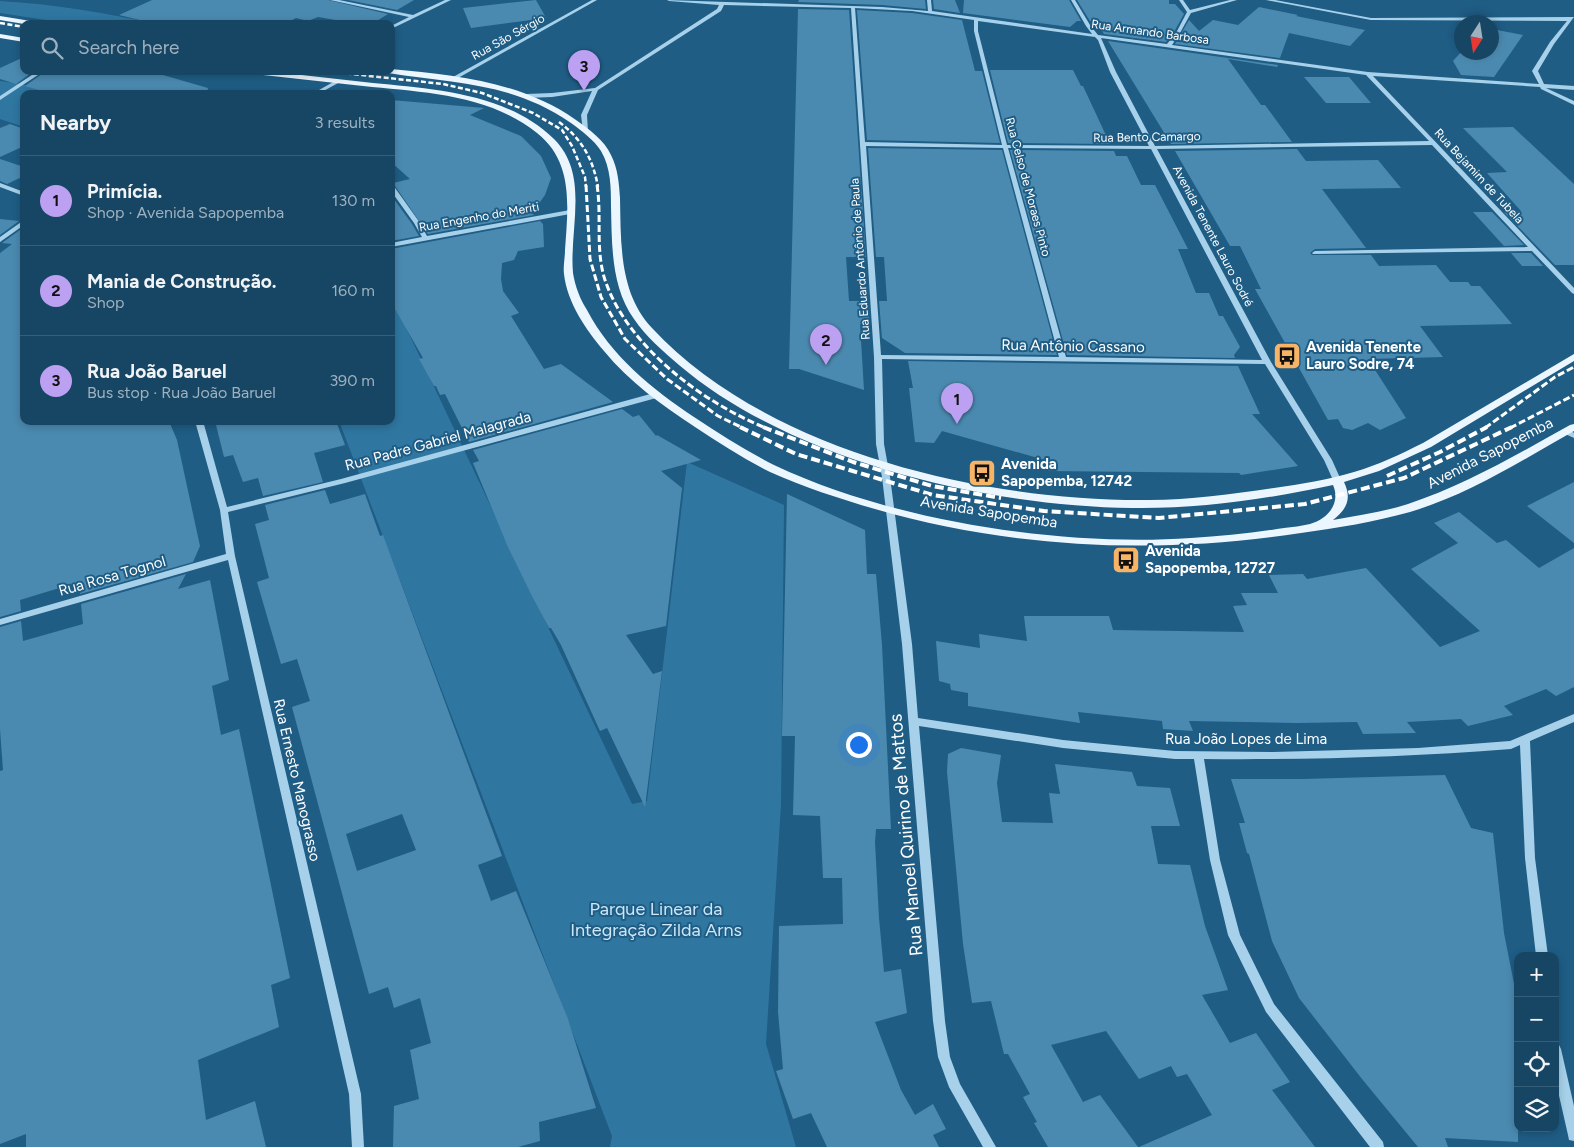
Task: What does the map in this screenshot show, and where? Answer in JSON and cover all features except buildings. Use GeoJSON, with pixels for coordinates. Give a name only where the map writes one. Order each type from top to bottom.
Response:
{"type":"FeatureCollection","features":[{"type":"Feature","properties":{"kind":"main road"},"geometry":{"type":"LineString","coordinates":[[0,18],[20,21]]}},
{"type":"Feature","properties":{"kind":"main road"},"geometry":{"type":"LineString","coordinates":[[0,36],[20,39]]}},
{"type":"Feature","properties":{"kind":"main road","name":"Avenida Sapopemba"},"geometry":{"type":"LineString","coordinates":[[395,71],[456,77],[526,96],[571,119],[586,131],[606,153],[613,170],[616,254],[620,281],[630,304],[645,327],[677,357],[718,390],[768,420],[854,455],[920,476],[1020,495],[1085,502],[1150,504],[1210,501],[1308,487],[1358,475],[1427,445],[1574,357]]}},
{"type":"Feature","properties":{"kind":"main road","name":"Avenida Sapopemba"},"geometry":{"type":"LineString","coordinates":[[278,75],[467,97],[523,119],[543,133],[566,162],[570,175],[569,276],[580,306],[600,340],[628,369],[669,406],[734,447],[781,472],[869,504],[945,523],[1025,535],[1095,542],[1174,543],[1276,535],[1408,508],[1444,495],[1571,432]]}},
{"type":"Feature","properties":{"kind":"main road"},"geometry":{"type":"LineString","coordinates":[[366,85],[406,84],[456,77]]}},
{"type":"Feature","properties":{"kind":"main road"},"geometry":{"type":"LineString","coordinates":[[448,94],[448,85],[456,77]]}},
{"type":"Feature","properties":{"kind":"main road"},"geometry":{"type":"LineString","coordinates":[[1317,527],[1341,506],[1344,499],[1343,491],[1337,480]]}},
{"type":"Feature","properties":{"kind":"street"},"geometry":{"type":"LineString","coordinates":[[332,0],[414,17]]}},
{"type":"Feature","properties":{"kind":"street"},"geometry":{"type":"LineString","coordinates":[[395,26],[449,0]]}},
{"type":"Feature","properties":{"kind":"street","name":"Rua São Sérgio"},"geometry":{"type":"LineString","coordinates":[[456,77],[595,0]]}},
{"type":"Feature","properties":{"kind":"street","name":"Rua Armando Barbosa"},"geometry":{"type":"LineString","coordinates":[[669,0],[805,7],[887,8],[1169,45],[1368,74],[1543,88],[1574,88]]}},
{"type":"Feature","properties":{"kind":"street"},"geometry":{"type":"LineString","coordinates":[[805,0],[805,7]]}},
{"type":"Feature","properties":{"kind":"street"},"geometry":{"type":"LineString","coordinates":[[929,0],[930,13]]}},
{"type":"Feature","properties":{"kind":"street","name":"Avenida Tenente Lauro Sodré"},"geometry":{"type":"LineString","coordinates":[[1073,0],[1088,26],[1100,40],[1113,72],[1267,362],[1328,460],[1337,480]]}},
{"type":"Feature","properties":{"kind":"street"},"geometry":{"type":"LineString","coordinates":[[1169,45],[1190,12],[1181,0]]}},
{"type":"Feature","properties":{"kind":"street","name":"Rua Armando Barbosa"},"geometry":{"type":"LineString","coordinates":[[1190,12],[1235,0]]}},
{"type":"Feature","properties":{"kind":"street"},"geometry":{"type":"LineString","coordinates":[[1268,0],[1371,19],[1572,21]]}},
{"type":"Feature","properties":{"kind":"street"},"geometry":{"type":"LineString","coordinates":[[526,96],[552,95],[596,89],[719,10],[723,3]]}},
{"type":"Feature","properties":{"kind":"street","name":"Rua Eduardo Antônio de Paula"},"geometry":{"type":"LineString","coordinates":[[853,7],[878,357],[880,444],[890,509]]}},
{"type":"Feature","properties":{"kind":"street","name":"Rua Celso de Moraes Pinto"},"geometry":{"type":"LineString","coordinates":[[976,19],[976,32],[1005,146],[1063,359]]}},
{"type":"Feature","properties":{"kind":"street"},"geometry":{"type":"LineString","coordinates":[[1572,21],[1552,43],[1535,71],[1543,88],[1574,103]]}},
{"type":"Feature","properties":{"kind":"street","name":"Rua Bejamim de Tubela"},"geometry":{"type":"LineString","coordinates":[[1368,74],[1574,292]]}},
{"type":"Feature","properties":{"kind":"street"},"geometry":{"type":"LineString","coordinates":[[0,98],[36,75]]}},
{"type":"Feature","properties":{"kind":"street"},"geometry":{"type":"LineString","coordinates":[[322,90],[337,82]]}},
{"type":"Feature","properties":{"kind":"street"},"geometry":{"type":"LineString","coordinates":[[586,131],[584,115],[596,89]]}},
{"type":"Feature","properties":{"kind":"street","name":"Rua Bento Camargo"},"geometry":{"type":"LineString","coordinates":[[863,144],[1154,148],[1432,143]]}},
{"type":"Feature","properties":{"kind":"street"},"geometry":{"type":"LineString","coordinates":[[0,185],[20,192]]}},
{"type":"Feature","properties":{"kind":"street"},"geometry":{"type":"LineString","coordinates":[[395,192],[425,238]]}},
{"type":"Feature","properties":{"kind":"street","name":"Rua Engenho do Meriti"},"geometry":{"type":"LineString","coordinates":[[395,244],[570,212]]}},
{"type":"Feature","properties":{"kind":"street"},"geometry":{"type":"LineString","coordinates":[[0,240],[20,225]]}},
{"type":"Feature","properties":{"kind":"street"},"geometry":{"type":"LineString","coordinates":[[1315,253],[1533,249]]}},
{"type":"Feature","properties":{"kind":"street","name":"Rua Antônio Cassano"},"geometry":{"type":"LineString","coordinates":[[878,357],[1267,362]]}},
{"type":"Feature","properties":{"kind":"street","name":"Rua Padre Gabriel Malagrada"},"geometry":{"type":"LineString","coordinates":[[224,510],[342,481],[657,395]]}},
{"type":"Feature","properties":{"kind":"street","name":"Rua Ernesto Manograsso"},"geometry":{"type":"LineString","coordinates":[[200,425],[224,510],[231,556],[355,1094],[356,1146]]}},
{"type":"Feature","properties":{"kind":"street","name":"Rua Manoel Quirino de Mattos"},"geometry":{"type":"LineString","coordinates":[[890,509],[907,644],[925,870],[944,1057],[955,1087],[990,1147]]}},
{"type":"Feature","properties":{"kind":"street","name":"Rua Rosa Tognol"},"geometry":{"type":"LineString","coordinates":[[0,622],[231,556]]}},
{"type":"Feature","properties":{"kind":"street","name":"Rua João Lopes de Lima"},"geometry":{"type":"LineString","coordinates":[[913,721],[1063,744],[1175,755],[1273,756],[1418,752],[1511,745],[1574,718]]}},
{"type":"Feature","properties":{"kind":"street"},"geometry":{"type":"LineString","coordinates":[[1525,740],[1530,858],[1542,952]]}},
{"type":"Feature","properties":{"kind":"street"},"geometry":{"type":"LineString","coordinates":[[1198,755],[1215,860],[1234,935],[1270,1008],[1378,1147]]}},
{"type":"Feature","properties":{"kind":"street"},"geometry":{"type":"LineString","coordinates":[[1559,1068],[1574,1135]]}},
{"type":"Feature","properties":{"kind":"green space"},"geometry":{"type":"Polygon","coordinates":[[[0,1],[40,4],[138,20],[46,20],[0,13],[0,1]]]}},
{"type":"Feature","properties":{"kind":"green space"},"geometry":{"type":"Polygon","coordinates":[[[0,81],[22,84],[39,90],[20,90],[20,126],[0,119],[0,81]]]}},
{"type":"Feature","properties":{"kind":"green space","name":"Parque Linear da Integração Zilda Arns"},"geometry":{"type":"Polygon","coordinates":[[[395,304],[632,804],[647,801],[687,462],[784,505],[781,805],[766,1044],[796,1147],[610,1147],[612,1136],[341,425],[395,425],[395,304]]]}},
{"type":"Feature","properties":{"kind":"railway"},"geometry":{"type":"LineString","coordinates":[[0,23],[20,26]]}},
{"type":"Feature","properties":{"kind":"railway"},"geometry":{"type":"LineString","coordinates":[[361,75],[443,84],[482,93],[533,113],[562,130],[572,146],[585,177],[586,187]]}},
{"type":"Feature","properties":{"kind":"railway"},"geometry":{"type":"LineString","coordinates":[[559,122],[574,135],[585,150],[593,167],[598,187]]}},
{"type":"Feature","properties":{"kind":"railway"},"geometry":{"type":"LineString","coordinates":[[586,185],[590,259],[601,297],[625,339],[667,379],[718,416],[743,428]]}},
{"type":"Feature","properties":{"kind":"railway"},"geometry":{"type":"LineString","coordinates":[[597,185],[599,245],[602,268],[605,280],[616,304],[631,327],[649,349],[693,388],[717,404],[766,428]]}},
{"type":"Feature","properties":{"kind":"railway"},"geometry":{"type":"LineString","coordinates":[[1485,428],[1555,377],[1574,367]]}},
{"type":"Feature","properties":{"kind":"railway"},"geometry":{"type":"LineString","coordinates":[[1511,427],[1574,395]]}},
{"type":"Feature","properties":{"kind":"railway"},"geometry":{"type":"LineString","coordinates":[[740,427],[796,454],[933,495],[1044,511],[1159,518],[1305,504],[1404,478],[1511,427]]}},
{"type":"Feature","properties":{"kind":"railway"},"geometry":{"type":"LineString","coordinates":[[763,427],[853,462],[932,486],[1001,498]]}},
{"type":"Feature","properties":{"kind":"railway"},"geometry":{"type":"LineString","coordinates":[[1387,476],[1440,452],[1487,427]]}},
{"type":"Feature","properties":{"kind":"place","name":"Rua João Baruel"},"geometry":{"type":"Point","coordinates":[584,91]}},
{"type":"Feature","properties":{"kind":"place","name":"Avenida Tenente Lauro Sodre, 74"},"geometry":{"type":"Point","coordinates":[1287,356]}},
{"type":"Feature","properties":{"kind":"place","name":"Mania de Construção."},"geometry":{"type":"Point","coordinates":[826,365]}},
{"type":"Feature","properties":{"kind":"place","name":"Primícia."},"geometry":{"type":"Point","coordinates":[957,424]}},
{"type":"Feature","properties":{"kind":"place","name":"Avenida Sapopemba, 12742"},"geometry":{"type":"Point","coordinates":[982,473]}},
{"type":"Feature","properties":{"kind":"place","name":"Avenida Sapopemba, 12727"},"geometry":{"type":"Point","coordinates":[1126,560]}}]}
